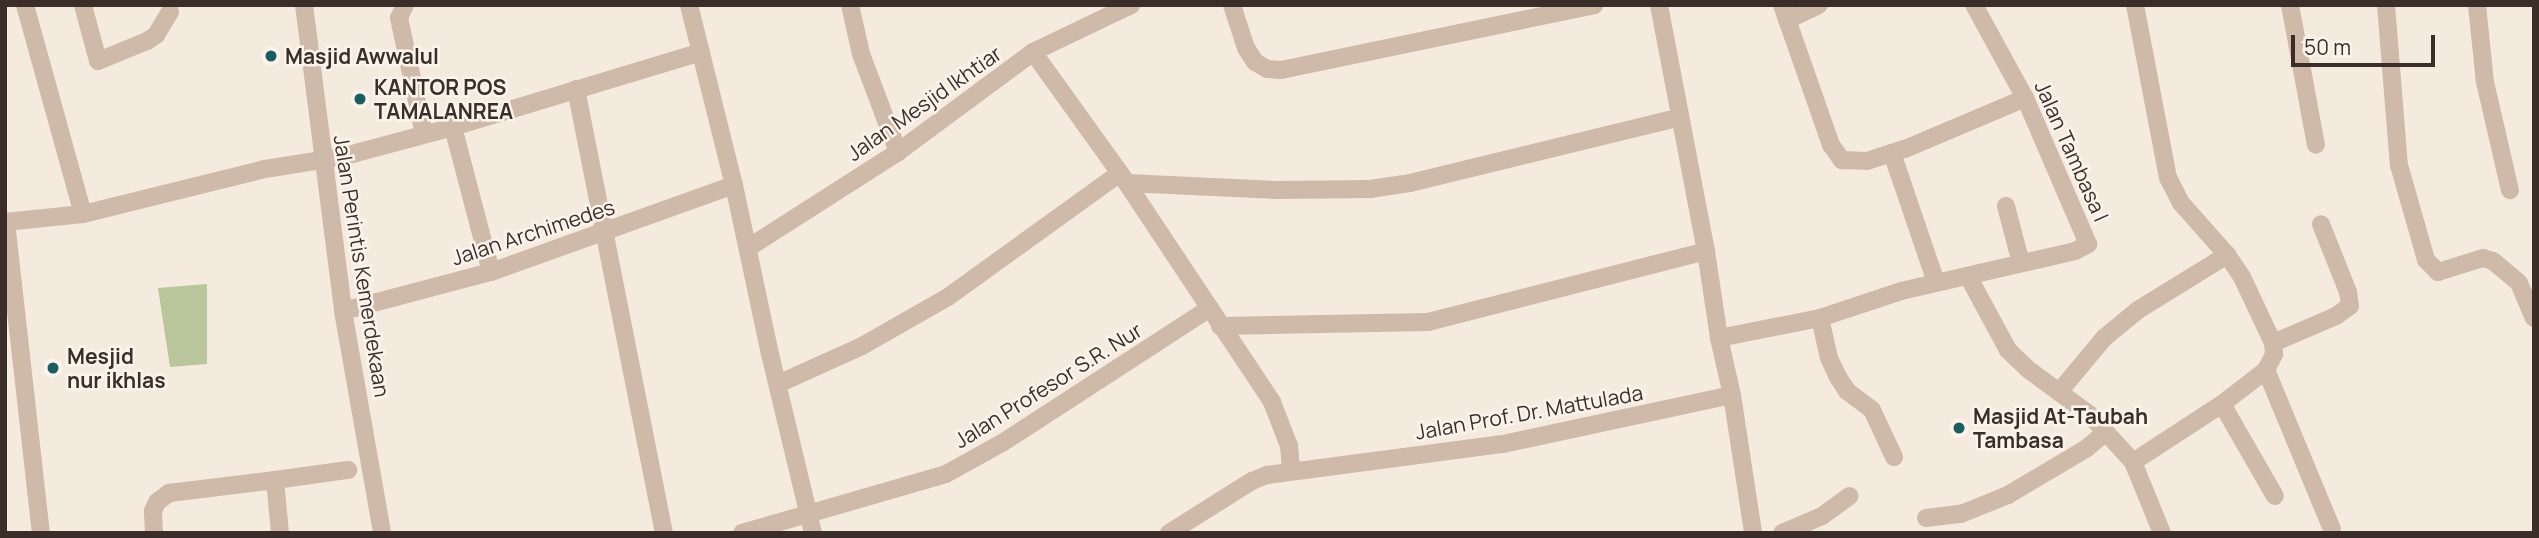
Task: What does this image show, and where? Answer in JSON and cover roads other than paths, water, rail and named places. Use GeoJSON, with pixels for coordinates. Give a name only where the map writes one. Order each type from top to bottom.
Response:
{"type":"FeatureCollection","features":[{"type":"Feature","properties":{"kind":"street"},"geometry":{"type":"LineString","coordinates":[[25,5],[83,214]]}},
{"type":"Feature","properties":{"kind":"street"},"geometry":{"type":"LineString","coordinates":[[83,5],[98,61],[156,35],[172,8]]}},
{"type":"Feature","properties":{"kind":"street","name":"Jalan Perintis Kemerdekaan"},"geometry":{"type":"LineString","coordinates":[[304,5],[343,311],[382,533]]}},
{"type":"Feature","properties":{"kind":"street"},"geometry":{"type":"LineString","coordinates":[[405,5],[399,18],[424,134]]}},
{"type":"Feature","properties":{"kind":"street"},"geometry":{"type":"LineString","coordinates":[[689,5],[734,185],[813,533]]}},
{"type":"Feature","properties":{"kind":"street"},"geometry":{"type":"LineString","coordinates":[[850,5],[860,54],[898,152]]}},
{"type":"Feature","properties":{"kind":"street","name":"Jalan Mesjid Ikhtiar"},"geometry":{"type":"LineString","coordinates":[[748,248],[898,152],[1033,52],[1131,5]]}},
{"type":"Feature","properties":{"kind":"street"},"geometry":{"type":"LineString","coordinates":[[1232,5],[1246,48],[1255,62],[1267,69],[1281,70],[1594,5]]}},
{"type":"Feature","properties":{"kind":"street"},"geometry":{"type":"LineString","coordinates":[[1659,5],[1706,251],[1719,338],[1732,395],[1754,533]]}},
{"type":"Feature","properties":{"kind":"street"},"geometry":{"type":"LineString","coordinates":[[1819,5],[1784,13],[1831,145],[1842,160],[1867,161],[1892,153],[2025,97]]}},
{"type":"Feature","properties":{"kind":"street","name":"Jalan Tambasa I"},"geometry":{"type":"LineString","coordinates":[[1719,338],[1820,318],[1936,282],[2075,251],[2088,244],[2025,97],[1974,5]]}},
{"type":"Feature","properties":{"kind":"street"},"geometry":{"type":"LineString","coordinates":[[2133,462],[2222,404],[2266,370],[2274,354],[2273,343],[2242,277],[2227,254],[2181,203],[2168,178],[2135,5]]}},
{"type":"Feature","properties":{"kind":"street"},"geometry":{"type":"LineString","coordinates":[[2290,5],[2316,145]]}},
{"type":"Feature","properties":{"kind":"street"},"geometry":{"type":"LineString","coordinates":[[2386,5],[2399,165],[2426,260],[2438,271],[2483,258],[2493,261],[2519,283],[2534,318]]}},
{"type":"Feature","properties":{"kind":"street"},"geometry":{"type":"LineString","coordinates":[[2477,5],[2486,82],[2510,190]]}},
{"type":"Feature","properties":{"kind":"street"},"geometry":{"type":"LineString","coordinates":[[41,533],[6,222],[83,214],[265,169],[322,160],[453,127],[701,52]]}},
{"type":"Feature","properties":{"kind":"street"},"geometry":{"type":"LineString","coordinates":[[1033,52],[1123,178],[1272,402],[1289,446],[1291,470]]}},
{"type":"Feature","properties":{"kind":"street"},"geometry":{"type":"LineString","coordinates":[[576,89],[607,233],[656,504],[664,533]]}},
{"type":"Feature","properties":{"kind":"street"},"geometry":{"type":"LineString","coordinates":[[778,384],[862,346],[948,297],[1123,178],[1276,190],[1370,188],[1410,183],[1680,117]]}},
{"type":"Feature","properties":{"kind":"street"},"geometry":{"type":"LineString","coordinates":[[453,127],[491,272]]}},
{"type":"Feature","properties":{"kind":"street"},"geometry":{"type":"LineString","coordinates":[[1892,153],[1936,282]]}},
{"type":"Feature","properties":{"kind":"street","name":"Jalan Archimedes"},"geometry":{"type":"LineString","coordinates":[[343,311],[491,272],[607,233],[734,185]]}},
{"type":"Feature","properties":{"kind":"street"},"geometry":{"type":"LineString","coordinates":[[2006,206],[2021,263]]}},
{"type":"Feature","properties":{"kind":"street"},"geometry":{"type":"LineString","coordinates":[[2273,343],[2336,316],[2350,306],[2348,292],[2321,224]]}},
{"type":"Feature","properties":{"kind":"street"},"geometry":{"type":"LineString","coordinates":[[1220,326],[1428,322],[1706,251]]}},
{"type":"Feature","properties":{"kind":"street"},"geometry":{"type":"LineString","coordinates":[[2059,392],[2104,338],[2138,310],[2227,254]]}},
{"type":"Feature","properties":{"kind":"street"},"geometry":{"type":"LineString","coordinates":[[1968,276],[2008,351],[2074,401],[2133,462],[2162,533]]}},
{"type":"Feature","properties":{"kind":"street","name":"Jalan Profesor S.R. Nur"},"geometry":{"type":"LineString","coordinates":[[742,533],[946,474],[971,461],[1210,308]]}},
{"type":"Feature","properties":{"kind":"street"},"geometry":{"type":"LineString","coordinates":[[1820,318],[1829,358],[1838,377],[1847,391],[1872,411],[1894,457]]}},
{"type":"Feature","properties":{"kind":"street"},"geometry":{"type":"LineString","coordinates":[[2266,370],[2332,529]]}},
{"type":"Feature","properties":{"kind":"street","name":"Jalan Prof. Dr. Mattulada"},"geometry":{"type":"LineString","coordinates":[[1168,533],[1190,527],[1252,481],[1291,470],[1503,444],[1732,395]]}},
{"type":"Feature","properties":{"kind":"street"},"geometry":{"type":"LineString","coordinates":[[2222,404],[2275,496]]}},
{"type":"Feature","properties":{"kind":"street"},"geometry":{"type":"LineString","coordinates":[[1926,518],[1961,514],[2008,495],[2087,448],[2106,432]]}},
{"type":"Feature","properties":{"kind":"street"},"geometry":{"type":"LineString","coordinates":[[154,533],[153,511],[157,502],[169,494],[348,470]]}},
{"type":"Feature","properties":{"kind":"street"},"geometry":{"type":"LineString","coordinates":[[275,480],[280,533]]}},
{"type":"Feature","properties":{"kind":"street"},"geometry":{"type":"LineString","coordinates":[[1782,533],[1822,516],[1850,496]]}},
{"type":"Feature","properties":{"kind":"place","name":"Masjid Awwalul"},"geometry":{"type":"Point","coordinates":[271,56]}},
{"type":"Feature","properties":{"kind":"place","name":"KANTOR POS TAMALANREA"},"geometry":{"type":"Point","coordinates":[360,99]}},
{"type":"Feature","properties":{"kind":"place","name":"Mesjid nur ikhlas"},"geometry":{"type":"Point","coordinates":[53,368]}},
{"type":"Feature","properties":{"kind":"place","name":"Masjid At-Taubah Tambasa"},"geometry":{"type":"Point","coordinates":[1959,428]}}]}
